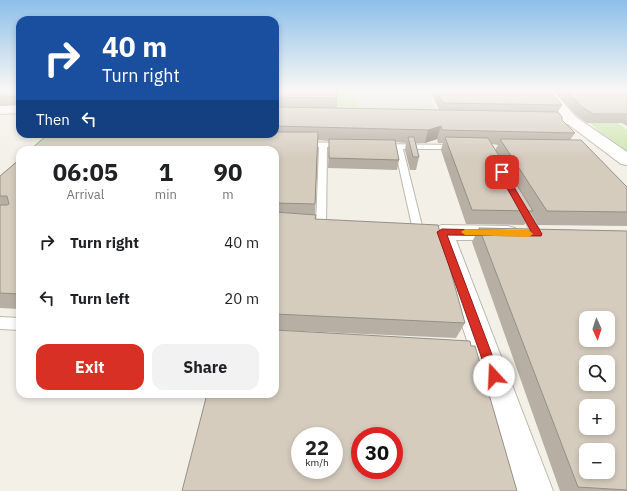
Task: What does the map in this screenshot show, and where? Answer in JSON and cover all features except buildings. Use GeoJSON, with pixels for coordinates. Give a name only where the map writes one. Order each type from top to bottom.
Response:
{"type":"FeatureCollection","features":[{"type":"Feature","properties":{"kind":"street"},"geometry":{"type":"LineString","coordinates":[[565,113],[571,120],[627,160]]}},
{"type":"Feature","properties":{"kind":"street"},"geometry":{"type":"LineString","coordinates":[[517,119],[571,120]]}},
{"type":"Feature","properties":{"kind":"street"},"geometry":{"type":"LineString","coordinates":[[569,138],[564,132],[571,120]]}},
{"type":"Feature","properties":{"kind":"street"},"geometry":{"type":"LineString","coordinates":[[535,491],[476,347],[426,231],[560,234]]}},
{"type":"Feature","properties":{"kind":"lane"},"geometry":{"type":"LineString","coordinates":[[291,144],[353,145]]}},
{"type":"Feature","properties":{"kind":"lane"},"geometry":{"type":"LineString","coordinates":[[320,225],[323,144]]}},
{"type":"Feature","properties":{"kind":"lane"},"geometry":{"type":"LineString","coordinates":[[375,145],[465,147]]}},
{"type":"Feature","properties":{"kind":"lane"},"geometry":{"type":"LineString","coordinates":[[398,146],[426,231]]}},
{"type":"Feature","properties":{"kind":"lane"},"geometry":{"type":"LineString","coordinates":[[514,194],[537,234]]}},
{"type":"Feature","properties":{"kind":"lane"},"geometry":{"type":"LineString","coordinates":[[0,323],[16,324]]}},
{"type":"Feature","properties":{"kind":"green space"},"geometry":{"type":"Polygon","coordinates":[[[417,113],[438,113],[439,114],[417,113]]]}},
{"type":"Feature","properties":{"kind":"green space"},"geometry":{"type":"Polygon","coordinates":[[[590,123],[618,123],[627,130],[627,154],[612,143],[590,123]]]}},
{"type":"Feature","properties":{"kind":"slow traffic"},"geometry":{"type":"LineString","coordinates":[[465,232],[529,234]]}},
{"type":"Feature","properties":{"kind":"route"},"geometry":{"type":"LineString","coordinates":[[494,376],[442,232],[537,234],[502,172]]}}]}
